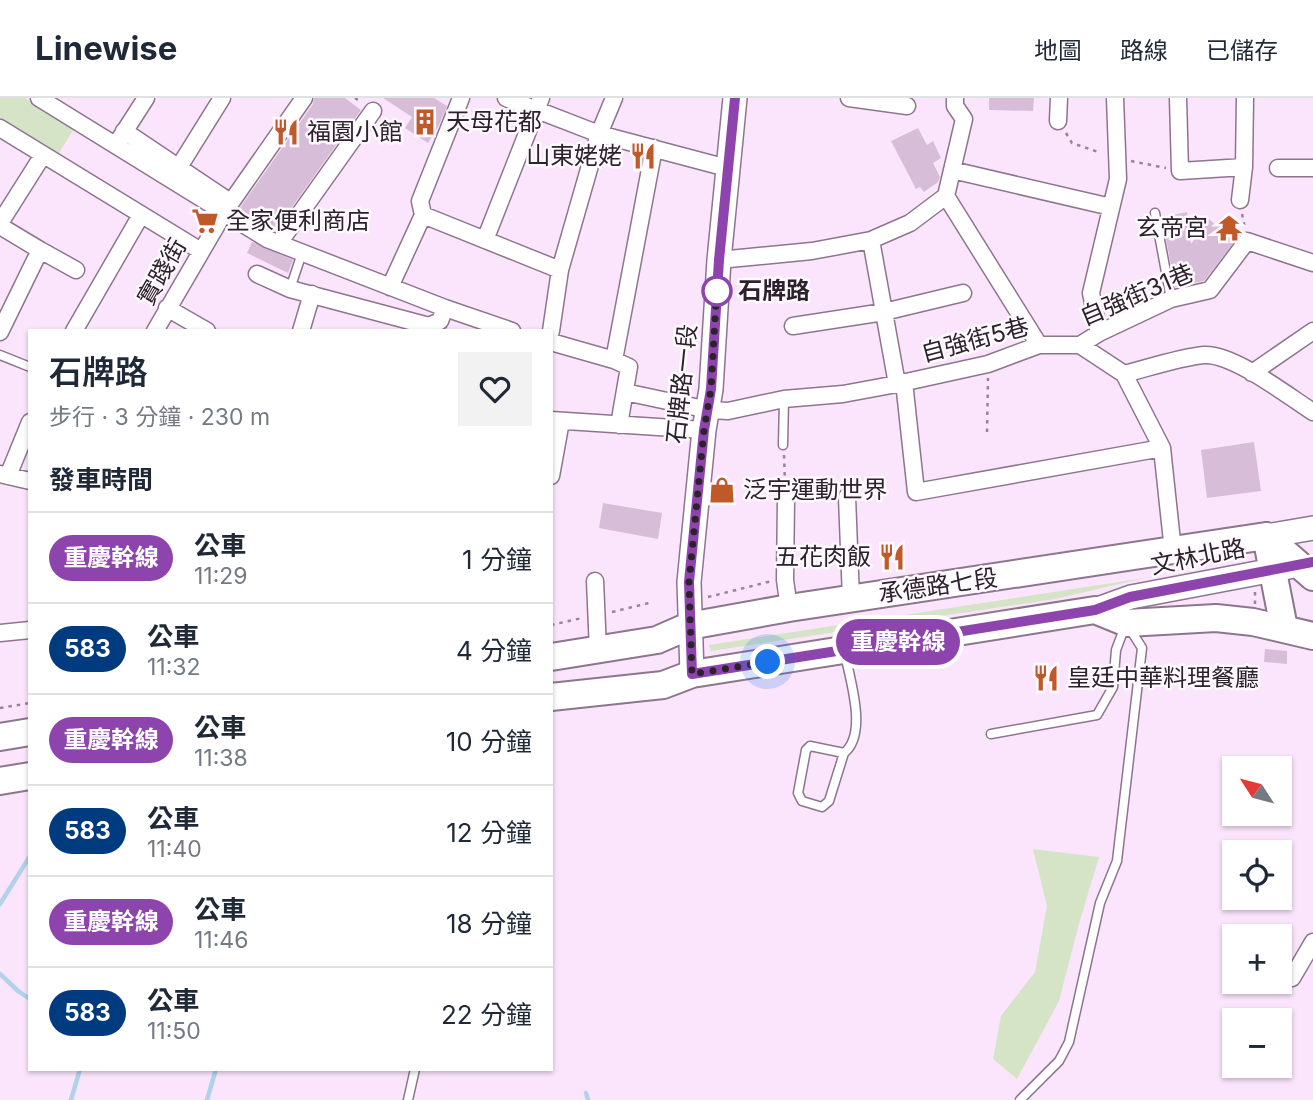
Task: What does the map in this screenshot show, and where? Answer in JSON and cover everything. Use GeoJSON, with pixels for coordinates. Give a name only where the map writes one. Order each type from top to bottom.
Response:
{"type":"FeatureCollection","features":[{"type":"Feature","properties":{"kind":"main road","name":"承德路七段"},"geometry":{"type":"LineString","coordinates":[[553,657],[657,640],[689,626],[789,608],[1266,536]]}},
{"type":"Feature","properties":{"kind":"main road"},"geometry":{"type":"LineString","coordinates":[[1266,536],[1308,568]]}},
{"type":"Feature","properties":{"kind":"main road"},"geometry":{"type":"LineString","coordinates":[[1266,536],[1284,628]]}},
{"type":"Feature","properties":{"kind":"main road","name":"承德路七段"},"geometry":{"type":"LineString","coordinates":[[553,697],[663,685],[692,674],[1095,610]]}},
{"type":"Feature","properties":{"kind":"main road"},"geometry":{"type":"LineString","coordinates":[[1095,610],[1126,623],[1216,618],[1284,628],[1313,636]]}},
{"type":"Feature","properties":{"kind":"main road"},"geometry":{"type":"LineString","coordinates":[[0,737],[28,732]]}},
{"type":"Feature","properties":{"kind":"main road"},"geometry":{"type":"LineString","coordinates":[[0,781],[28,776]]}},
{"type":"Feature","properties":{"kind":"street"},"geometry":{"type":"LineString","coordinates":[[39,98],[267,239],[506,329]]}},
{"type":"Feature","properties":{"kind":"street"},"geometry":{"type":"LineString","coordinates":[[115,146],[146,98]]}},
{"type":"Feature","properties":{"kind":"street"},"geometry":{"type":"LineString","coordinates":[[178,167],[222,98]]}},
{"type":"Feature","properties":{"kind":"street","name":"實踐街"},"geometry":{"type":"LineString","coordinates":[[156,329],[225,211],[304,98]]}},
{"type":"Feature","properties":{"kind":"street"},"geometry":{"type":"LineString","coordinates":[[390,287],[423,215],[420,201],[461,98]]}},
{"type":"Feature","properties":{"kind":"street"},"geometry":{"type":"LineString","coordinates":[[506,98],[539,104],[599,134],[727,168]]}},
{"type":"Feature","properties":{"kind":"street"},"geometry":{"type":"LineString","coordinates":[[551,329],[560,270],[599,134],[614,98]]}},
{"type":"Feature","properties":{"kind":"street","name":"石牌路一段"},"geometry":{"type":"LineString","coordinates":[[692,674],[689,582],[735,98]]}},
{"type":"Feature","properties":{"kind":"street"},"geometry":{"type":"LineString","coordinates":[[849,98],[907,106]]}},
{"type":"Feature","properties":{"kind":"street"},"geometry":{"type":"LineString","coordinates":[[719,260],[812,251],[871,240],[910,223],[946,196],[964,119],[955,106],[955,98]]}},
{"type":"Feature","properties":{"kind":"street"},"geometry":{"type":"LineString","coordinates":[[1058,121],[1059,98]]}},
{"type":"Feature","properties":{"kind":"street"},"geometry":{"type":"LineString","coordinates":[[1099,332],[1091,293],[1118,179],[1115,98]]}},
{"type":"Feature","properties":{"kind":"street"},"geometry":{"type":"LineString","coordinates":[[1178,98],[1180,171],[1244,167]]}},
{"type":"Feature","properties":{"kind":"street"},"geometry":{"type":"LineString","coordinates":[[1240,201],[1244,167],[1245,98]]}},
{"type":"Feature","properties":{"kind":"street"},"geometry":{"type":"LineString","coordinates":[[485,240],[539,104]]}},
{"type":"Feature","properties":{"kind":"street"},"geometry":{"type":"LineString","coordinates":[[278,243],[373,111]]}},
{"type":"Feature","properties":{"kind":"street"},"geometry":{"type":"LineString","coordinates":[[0,128],[201,251]]}},
{"type":"Feature","properties":{"kind":"street"},"geometry":{"type":"LineString","coordinates":[[124,131],[224,198],[225,211]]}},
{"type":"Feature","properties":{"kind":"street"},"geometry":{"type":"LineString","coordinates":[[614,360],[654,148]]}},
{"type":"Feature","properties":{"kind":"street"},"geometry":{"type":"LineString","coordinates":[[43,155],[0,224],[76,270]]}},
{"type":"Feature","properties":{"kind":"street"},"geometry":{"type":"LineString","coordinates":[[1278,169],[1313,168]]}},
{"type":"Feature","properties":{"kind":"street"},"geometry":{"type":"LineString","coordinates":[[951,170],[1111,207]]}},
{"type":"Feature","properties":{"kind":"street"},"geometry":{"type":"LineString","coordinates":[[946,196],[1039,345]]}},
{"type":"Feature","properties":{"kind":"street"},"geometry":{"type":"LineString","coordinates":[[75,329],[141,215]]}},
{"type":"Feature","properties":{"kind":"street"},"geometry":{"type":"LineString","coordinates":[[423,215],[560,270]]}},
{"type":"Feature","properties":{"kind":"street"},"geometry":{"type":"LineString","coordinates":[[871,240],[900,383],[916,492],[1162,448]]}},
{"type":"Feature","properties":{"kind":"street"},"geometry":{"type":"LineString","coordinates":[[1247,241],[1313,263]]}},
{"type":"Feature","properties":{"kind":"street","name":"自強街31巷"},"geometry":{"type":"LineString","coordinates":[[1080,345],[1099,332],[1171,299],[1210,290],[1247,241]]}},
{"type":"Feature","properties":{"kind":"street"},"geometry":{"type":"LineString","coordinates":[[0,332],[40,250]]}},
{"type":"Feature","properties":{"kind":"street"},"geometry":{"type":"LineString","coordinates":[[257,274],[290,289],[429,326],[440,321],[445,308]]}},
{"type":"Feature","properties":{"kind":"street"},"geometry":{"type":"LineString","coordinates":[[793,326],[884,312],[963,293]]}},
{"type":"Feature","properties":{"kind":"street"},"geometry":{"type":"LineString","coordinates":[[302,329],[312,294]]}},
{"type":"Feature","properties":{"kind":"street"},"geometry":{"type":"LineString","coordinates":[[167,308],[204,329]]}},
{"type":"Feature","properties":{"kind":"street"},"geometry":{"type":"LineString","coordinates":[[1252,373],[1313,331]]}},
{"type":"Feature","properties":{"kind":"street"},"geometry":{"type":"LineString","coordinates":[[553,343],[629,367],[619,425]]}},
{"type":"Feature","properties":{"kind":"street","name":"自強街5巷"},"geometry":{"type":"LineString","coordinates":[[706,420],[728,411],[784,399],[843,394],[988,364],[1039,345],[1080,345]]}},
{"type":"Feature","properties":{"kind":"street"},"geometry":{"type":"LineString","coordinates":[[1080,345],[1124,374],[1162,448],[1173,551]]}},
{"type":"Feature","properties":{"kind":"street"},"geometry":{"type":"LineString","coordinates":[[1124,374],[1205,355],[1227,360],[1252,373],[1313,412]]}},
{"type":"Feature","properties":{"kind":"street"},"geometry":{"type":"LineString","coordinates":[[625,392],[706,420]]}},
{"type":"Feature","properties":{"kind":"street"},"geometry":{"type":"LineString","coordinates":[[553,453],[556,420],[619,425],[706,420]]}},
{"type":"Feature","properties":{"kind":"street"},"geometry":{"type":"LineString","coordinates":[[28,426],[4,475],[28,481]]}},
{"type":"Feature","properties":{"kind":"street"},"geometry":{"type":"LineString","coordinates":[[848,497],[851,598]]}},
{"type":"Feature","properties":{"kind":"street"},"geometry":{"type":"LineString","coordinates":[[786,498],[785,580],[789,608]]}},
{"type":"Feature","properties":{"kind":"street","name":"文林北路"},"geometry":{"type":"LineString","coordinates":[[1266,536],[1313,528]]}},
{"type":"Feature","properties":{"kind":"street","name":"文林北路"},"geometry":{"type":"LineString","coordinates":[[1095,610],[1130,597],[1272,569],[1308,568]]}},
{"type":"Feature","properties":{"kind":"street"},"geometry":{"type":"LineString","coordinates":[[595,581],[598,650]]}},
{"type":"Feature","properties":{"kind":"street"},"geometry":{"type":"LineString","coordinates":[[0,634],[28,629]]}},
{"type":"Feature","properties":{"kind":"street"},"geometry":{"type":"LineString","coordinates":[[1292,978],[1313,942]]}},
{"type":"Feature","properties":{"kind":"lane"},"geometry":{"type":"LineString","coordinates":[[1155,213],[1171,299]]}},
{"type":"Feature","properties":{"kind":"lane"},"geometry":{"type":"LineString","coordinates":[[290,289],[302,253]]}},
{"type":"Feature","properties":{"kind":"lane"},"geometry":{"type":"LineString","coordinates":[[0,355],[28,366]]}},
{"type":"Feature","properties":{"kind":"lane"},"geometry":{"type":"LineString","coordinates":[[783,445],[784,399]]}},
{"type":"Feature","properties":{"kind":"lane"},"geometry":{"type":"LineString","coordinates":[[990,734],[1097,715],[1113,687],[1116,650],[1126,623]]}},
{"type":"Feature","properties":{"kind":"lane"},"geometry":{"type":"LineString","coordinates":[[1020,1100],[1059,1062],[1069,1042],[1100,903],[1117,861],[1142,648],[1126,623]]}},
{"type":"Feature","properties":{"kind":"lane"},"geometry":{"type":"LineString","coordinates":[[844,752],[810,746],[806,750],[798,793],[802,801],[822,807],[829,801],[844,752],[854,740],[856,705],[845,650]]}},
{"type":"Feature","properties":{"kind":"lane"},"geometry":{"type":"LineString","coordinates":[[408,1100],[415,1071]]}},
{"type":"Feature","properties":{"kind":"path"},"geometry":{"type":"LineString","coordinates":[[1240,201],[1247,241]]}},
{"type":"Feature","properties":{"kind":"path"},"geometry":{"type":"LineString","coordinates":[[987,432],[988,364]]}},
{"type":"Feature","properties":{"kind":"path"},"geometry":{"type":"LineString","coordinates":[[783,445],[786,498]]}},
{"type":"Feature","properties":{"kind":"path"},"geometry":{"type":"LineString","coordinates":[[706,598],[776,580]]}},
{"type":"Feature","properties":{"kind":"path"},"geometry":{"type":"LineString","coordinates":[[1255,590],[1255,605]]}},
{"type":"Feature","properties":{"kind":"path"},"geometry":{"type":"LineString","coordinates":[[0,708],[28,703]]}},
{"type":"Feature","properties":{"kind":"green space"},"geometry":{"type":"Polygon","coordinates":[[[0,98],[25,98],[74,129],[57,156],[0,120],[0,98]]]}},
{"type":"Feature","properties":{"kind":"green space"},"geometry":{"type":"Polygon","coordinates":[[[1145,578],[1055,599],[711,651],[709,645],[1145,578]]]}},
{"type":"Feature","properties":{"kind":"green space"},"geometry":{"type":"Polygon","coordinates":[[[1033,849],[1099,857],[1059,1001],[1017,1079],[993,1059],[1001,1016],[1035,972],[1047,906],[1033,849]]]}},
{"type":"Feature","properties":{"kind":"building"},"geometry":{"type":"Polygon","coordinates":[[[314,98],[345,98],[361,110],[275,231],[239,209],[313,104],[314,98]]]}},
{"type":"Feature","properties":{"kind":"building","name":"天母花都"},"geometry":{"type":"Polygon","coordinates":[[[383,98],[434,98],[447,106],[428,143],[405,128],[412,117],[383,98]]]}},
{"type":"Feature","properties":{"kind":"building"},"geometry":{"type":"Polygon","coordinates":[[[989,98],[1034,98],[1033,111],[989,110],[989,98]]]}},
{"type":"Feature","properties":{"kind":"building"},"geometry":{"type":"Polygon","coordinates":[[[918,128],[927,145],[933,141],[941,158],[933,163],[940,177],[938,182],[924,192],[920,187],[916,189],[891,141],[918,128]]]}},
{"type":"Feature","properties":{"kind":"building"},"geometry":{"type":"Polygon","coordinates":[[[1187,212],[1191,244],[1209,219],[1216,225],[1221,218],[1242,232],[1204,281],[1175,287],[1162,217],[1187,212]]]}},
{"type":"Feature","properties":{"kind":"building"},"geometry":{"type":"Polygon","coordinates":[[[252,242],[293,260],[288,273],[247,253],[252,242]]]}},
{"type":"Feature","properties":{"kind":"building"},"geometry":{"type":"Polygon","coordinates":[[[1254,442],[1261,491],[1207,498],[1201,450],[1254,442]]]}},
{"type":"Feature","properties":{"kind":"building"},"geometry":{"type":"Polygon","coordinates":[[[603,503],[662,513],[658,539],[599,528],[603,503]]]}},
{"type":"Feature","properties":{"kind":"building"},"geometry":{"type":"Polygon","coordinates":[[[1265,649],[1287,651],[1287,664],[1264,662],[1265,649]]]}},
{"type":"Feature","properties":{"kind":"waterway"},"geometry":{"type":"LineString","coordinates":[[0,904],[28,859]]}},
{"type":"Feature","properties":{"kind":"waterway"},"geometry":{"type":"LineString","coordinates":[[0,974],[28,998]]}},
{"type":"Feature","properties":{"kind":"waterway"},"geometry":{"type":"LineString","coordinates":[[71,1100],[79,1071]]}},
{"type":"Feature","properties":{"kind":"waterway"},"geometry":{"type":"LineString","coordinates":[[207,1100],[215,1071]]}},
{"type":"Feature","properties":{"kind":"waterway"},"geometry":{"type":"LineString","coordinates":[[586,1093],[588,1100]]}},
{"type":"Feature","properties":{"kind":"bus line","name":"重慶幹線"},"geometry":{"type":"LineString","coordinates":[[735,98],[719,260],[711,389],[704,430],[689,582],[692,674],[1095,610],[1130,597],[1313,562]]}},
{"type":"Feature","properties":{"kind":"place","name":"天母花都"},"geometry":{"type":"Point","coordinates":[425,122]}},
{"type":"Feature","properties":{"kind":"place","name":"福園小館"},"geometry":{"type":"Point","coordinates":[286,132]}},
{"type":"Feature","properties":{"kind":"place","name":"山東姥姥"},"geometry":{"type":"Point","coordinates":[643,156]}},
{"type":"Feature","properties":{"kind":"place","name":"全家便利商店"},"geometry":{"type":"Point","coordinates":[205,221]}},
{"type":"Feature","properties":{"kind":"place","name":"玄帝宮"},"geometry":{"type":"Point","coordinates":[1229,228]}},
{"type":"Feature","properties":{"kind":"place","name":"石牌路"},"geometry":{"type":"Point","coordinates":[717,291]}},
{"type":"Feature","properties":{"kind":"place","name":"泛宇運動世界"},"geometry":{"type":"Point","coordinates":[722,490]}},
{"type":"Feature","properties":{"kind":"place","name":"五花肉飯"},"geometry":{"type":"Point","coordinates":[892,557]}},
{"type":"Feature","properties":{"kind":"place","name":"皇廷中華料理餐廳"},"geometry":{"type":"Point","coordinates":[1046,678]}},
{"type":"Feature","properties":{"kind":"route"},"geometry":{"type":"LineString","coordinates":[[717,291],[717,286],[711,389],[704,430],[689,582],[692,674],[768,662]]}}]}
